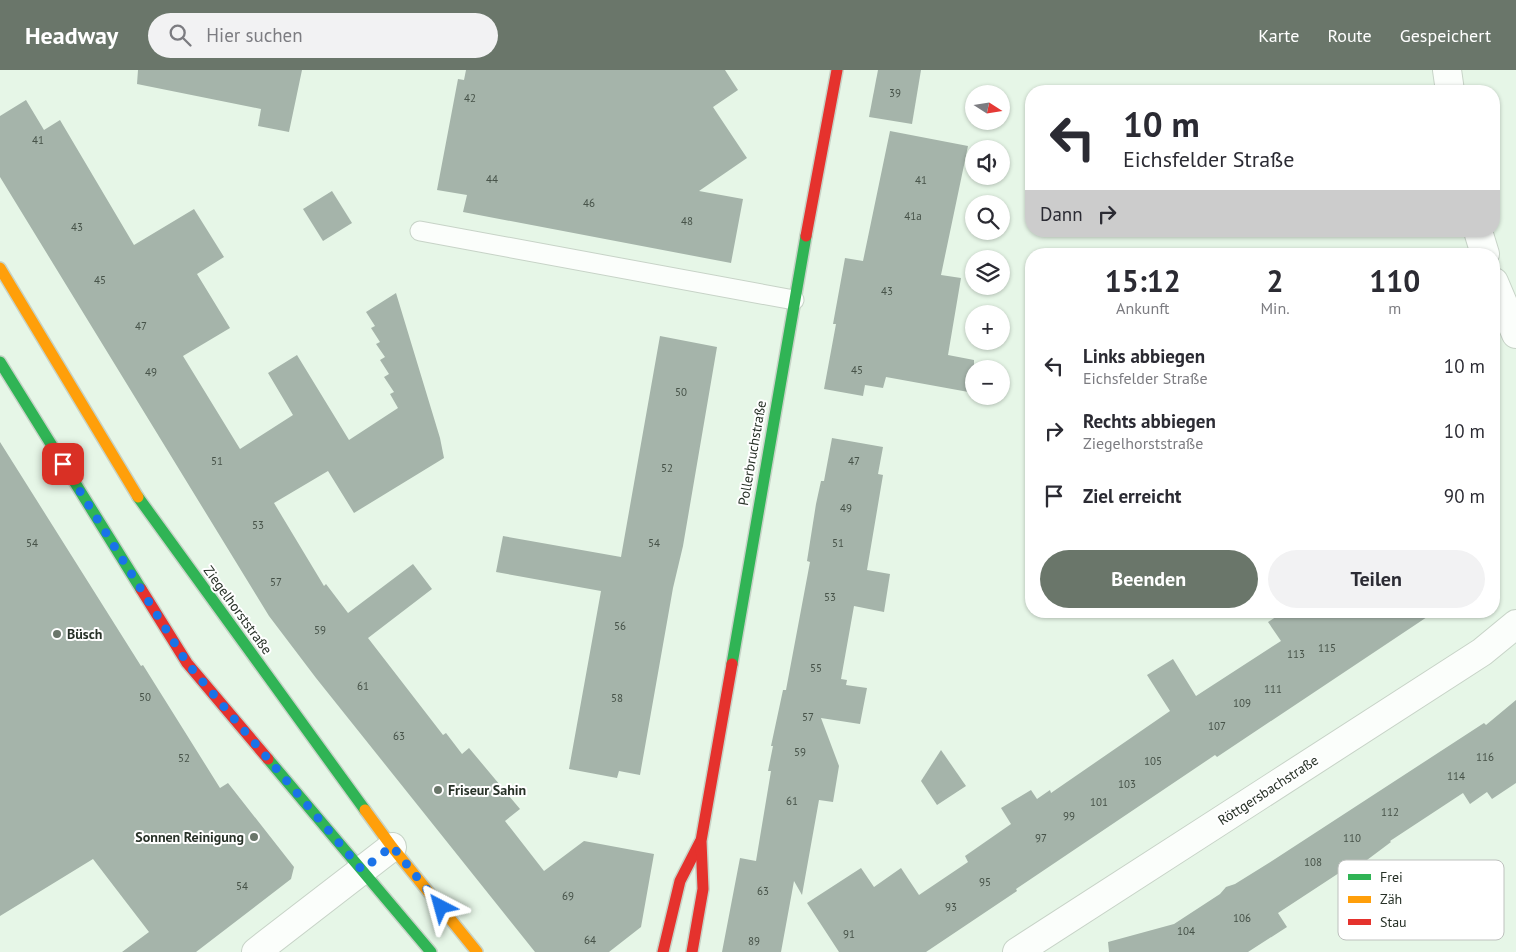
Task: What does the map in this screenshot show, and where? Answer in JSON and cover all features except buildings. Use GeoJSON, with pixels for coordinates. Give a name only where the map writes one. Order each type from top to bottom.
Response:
{"type":"FeatureCollection","features":[{"type":"Feature","properties":{"kind":"street","name":"Pollerbruchstraße"},"geometry":{"type":"LineString","coordinates":[[692,952],[703,889],[701,841],[794,300],[837,70]]}},
{"type":"Feature","properties":{"kind":"street"},"geometry":{"type":"LineString","coordinates":[[1447,70],[1449,85]]}},
{"type":"Feature","properties":{"kind":"street","name":"Ziegelhorststraße"},"geometry":{"type":"LineString","coordinates":[[0,268],[130,487],[392,846],[477,952]]}},
{"type":"Feature","properties":{"kind":"street"},"geometry":{"type":"LineString","coordinates":[[1500,296],[1516,334]]}},
{"type":"Feature","properties":{"kind":"street"},"geometry":{"type":"LineString","coordinates":[[0,363],[187,663],[431,952]]}},
{"type":"Feature","properties":{"kind":"street","name":"Röttgersbachstraße"},"geometry":{"type":"LineString","coordinates":[[1017,952],[1482,652],[1516,624]]}},
{"type":"Feature","properties":{"kind":"street","name":"Pollerbruchstraße"},"geometry":{"type":"LineString","coordinates":[[663,952],[680,881],[701,841]]}},
{"type":"Feature","properties":{"kind":"street"},"geometry":{"type":"LineString","coordinates":[[256,952],[392,846]]}},
{"type":"Feature","properties":{"kind":"lane"},"geometry":{"type":"LineString","coordinates":[[420,231],[794,300]]}},
{"type":"Feature","properties":{"kind":"traffic: fast"},"geometry":{"type":"LineString","coordinates":[[732,664],[806,236]]}},
{"type":"Feature","properties":{"kind":"traffic: fast"},"geometry":{"type":"LineString","coordinates":[[0,362],[141,589]]}},
{"type":"Feature","properties":{"kind":"traffic: fast"},"geometry":{"type":"LineString","coordinates":[[138,497],[365,810]]}},
{"type":"Feature","properties":{"kind":"traffic: fast"},"geometry":{"type":"LineString","coordinates":[[268,759],[431,952]]}},
{"type":"Feature","properties":{"kind":"traffic: slow"},"geometry":{"type":"LineString","coordinates":[[0,268],[138,497]]}},
{"type":"Feature","properties":{"kind":"traffic: slow"},"geometry":{"type":"LineString","coordinates":[[365,810],[392,847],[477,952]]}},
{"type":"Feature","properties":{"kind":"traffic: jam"},"geometry":{"type":"LineString","coordinates":[[806,236],[837,70]]}},
{"type":"Feature","properties":{"kind":"traffic: jam"},"geometry":{"type":"LineString","coordinates":[[141,589],[187,663],[268,759]]}},
{"type":"Feature","properties":{"kind":"traffic: jam"},"geometry":{"type":"LineString","coordinates":[[692,952],[703,889],[701,841],[732,664]]}},
{"type":"Feature","properties":{"kind":"traffic: jam"},"geometry":{"type":"LineString","coordinates":[[663,952],[680,881],[700,842]]}},
{"type":"Feature","properties":{"kind":"place","name":"Büsch"},"geometry":{"type":"Point","coordinates":[57,634]}},
{"type":"Feature","properties":{"kind":"place","name":"Friseur Sahin"},"geometry":{"type":"Point","coordinates":[438,790]}},
{"type":"Feature","properties":{"kind":"place","name":"Sonnen Reinigung"},"geometry":{"type":"Point","coordinates":[254,837]}},
{"type":"Feature","properties":{"kind":"route"},"geometry":{"type":"LineString","coordinates":[[63,464],[187,663],[362,870],[392,846],[441,907]]}}]}
